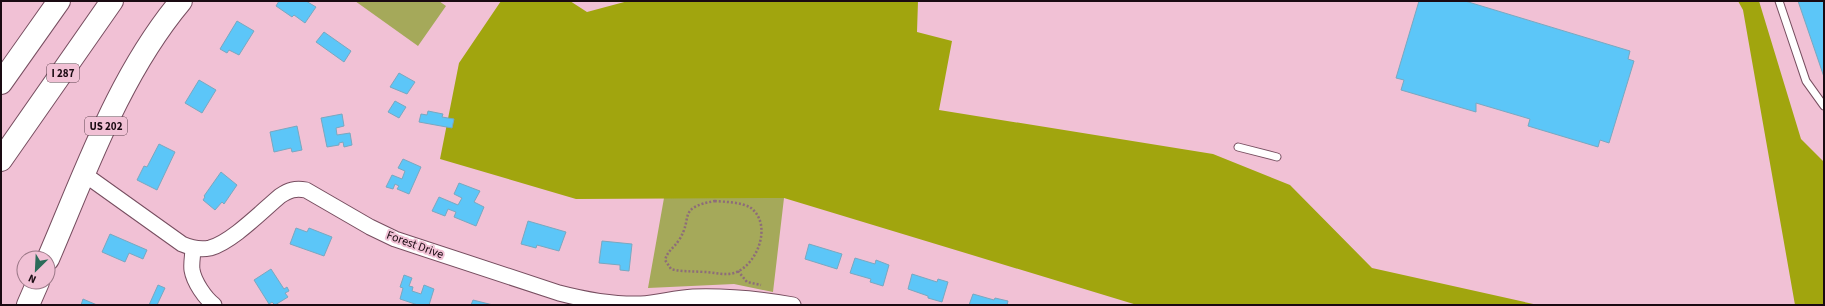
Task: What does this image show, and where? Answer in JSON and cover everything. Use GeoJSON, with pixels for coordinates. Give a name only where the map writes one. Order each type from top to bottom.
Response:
{"type":"FeatureCollection","features":[{"type":"Feature","properties":{"kind":"main road"},"geometry":{"type":"LineString","coordinates":[[1,83],[59,1]]}},
{"type":"Feature","properties":{"kind":"main road","name":"I 287"},"geometry":{"type":"LineString","coordinates":[[1,160],[112,1]]}},
{"type":"Feature","properties":{"kind":"main road","name":"US 202"},"geometry":{"type":"LineString","coordinates":[[52,250],[84,174],[128,82],[148,48],[181,1]]}},
{"type":"Feature","properties":{"kind":"main road"},"geometry":{"type":"LineString","coordinates":[[28,305],[35,290]]}},
{"type":"Feature","properties":{"kind":"street"},"geometry":{"type":"LineString","coordinates":[[84,174],[182,244],[193,248],[192,271],[202,291],[214,305]]}},
{"type":"Feature","properties":{"kind":"street","name":"Forest Drive"},"geometry":{"type":"LineString","coordinates":[[193,248],[209,248],[233,235],[280,196],[288,191],[297,189],[306,190],[370,227],[395,239],[559,293],[586,300],[642,304],[680,298],[729,297],[768,300],[793,305]]}},
{"type":"Feature","properties":{"kind":"lane"},"geometry":{"type":"LineString","coordinates":[[1778,1],[1806,82],[1824,106]]}},
{"type":"Feature","properties":{"kind":"lane"},"geometry":{"type":"LineString","coordinates":[[1238,147],[1277,157]]}},
{"type":"Feature","properties":{"kind":"path"},"geometry":{"type":"LineString","coordinates":[[715,202],[750,207],[755,213],[761,232],[759,242],[751,262],[745,268],[738,271],[726,274],[680,271],[671,269],[667,265],[665,260],[667,253],[678,241],[684,231],[686,217],[691,209],[702,204],[715,202]]}},
{"type":"Feature","properties":{"kind":"path"},"geometry":{"type":"LineString","coordinates":[[738,271],[747,282],[762,285]]}},
{"type":"Feature","properties":{"kind":"green space"},"geometry":{"type":"Polygon","coordinates":[[[355,1],[439,1],[446,6],[418,46],[355,1]]]}},
{"type":"Feature","properties":{"kind":"green space"},"geometry":{"type":"Polygon","coordinates":[[[664,198],[784,198],[773,292],[734,284],[648,288],[664,198]]]}},
{"type":"Feature","properties":{"kind":"shaded area"},"geometry":{"type":"Polygon","coordinates":[[[501,1],[570,1],[587,12],[628,1],[918,1],[917,32],[952,41],[939,110],[1213,154],[1290,185],[1372,268],[1538,305],[1137,305],[784,198],[576,199],[440,159],[459,63],[501,1]]]}},
{"type":"Feature","properties":{"kind":"shaded area"},"geometry":{"type":"Polygon","coordinates":[[[1738,1],[1759,1],[1801,139],[1824,162],[1824,305],[1795,305],[1743,10],[1738,1]]]}},
{"type":"Feature","properties":{"kind":"building"},"geometry":{"type":"Polygon","coordinates":[[[279,1],[306,1],[316,7],[305,23],[294,15],[292,17],[276,6],[279,1]]]}},
{"type":"Feature","properties":{"kind":"building"},"geometry":{"type":"Polygon","coordinates":[[[1419,1],[1465,1],[1630,51],[1628,59],[1634,61],[1609,143],[1600,140],[1598,147],[1528,126],[1530,119],[1476,103],[1476,112],[1401,90],[1404,80],[1396,78],[1419,1]]]}},
{"type":"Feature","properties":{"kind":"building"},"geometry":{"type":"Polygon","coordinates":[[[1798,1],[1824,1],[1824,77],[1798,1]]]}},
{"type":"Feature","properties":{"kind":"building"},"geometry":{"type":"Polygon","coordinates":[[[237,21],[254,31],[239,55],[229,50],[227,53],[220,49],[237,21]]]}},
{"type":"Feature","properties":{"kind":"building"},"geometry":{"type":"Polygon","coordinates":[[[324,32],[351,51],[344,62],[316,42],[324,32]]]}},
{"type":"Feature","properties":{"kind":"building"},"geometry":{"type":"Polygon","coordinates":[[[399,73],[415,82],[407,94],[390,87],[399,73]]]}},
{"type":"Feature","properties":{"kind":"building"},"geometry":{"type":"Polygon","coordinates":[[[199,80],[216,90],[202,113],[185,103],[199,80]]]}},
{"type":"Feature","properties":{"kind":"building"},"geometry":{"type":"Polygon","coordinates":[[[395,101],[406,107],[399,118],[388,112],[395,101]]]}},
{"type":"Feature","properties":{"kind":"building"},"geometry":{"type":"Polygon","coordinates":[[[428,111],[443,114],[442,117],[454,119],[452,128],[419,122],[421,114],[427,115],[428,111]]]}},
{"type":"Feature","properties":{"kind":"building"},"geometry":{"type":"Polygon","coordinates":[[[342,114],[344,126],[336,128],[337,135],[350,133],[352,145],[344,147],[343,142],[339,143],[339,145],[327,147],[321,118],[342,114]]]}},
{"type":"Feature","properties":{"kind":"building"},"geometry":{"type":"Polygon","coordinates":[[[297,126],[302,150],[292,152],[291,148],[274,152],[270,132],[297,126]]]}},
{"type":"Feature","properties":{"kind":"building"},"geometry":{"type":"Polygon","coordinates":[[[159,144],[175,152],[157,190],[137,180],[144,166],[147,167],[159,144]]]}},
{"type":"Feature","properties":{"kind":"building"},"geometry":{"type":"Polygon","coordinates":[[[403,159],[421,167],[409,194],[397,189],[399,186],[395,184],[393,189],[386,187],[392,175],[402,179],[405,171],[398,168],[403,159]]]}},
{"type":"Feature","properties":{"kind":"building"},"geometry":{"type":"Polygon","coordinates":[[[221,172],[237,185],[224,204],[222,202],[215,210],[203,200],[205,197],[204,196],[221,172]]]}},
{"type":"Feature","properties":{"kind":"building"},"geometry":{"type":"Polygon","coordinates":[[[459,183],[480,191],[474,202],[484,207],[476,226],[454,217],[456,212],[448,209],[445,216],[432,211],[439,197],[458,205],[462,198],[454,194],[459,183]]]}},
{"type":"Feature","properties":{"kind":"building"},"geometry":{"type":"Polygon","coordinates":[[[528,221],[566,232],[559,251],[537,245],[536,248],[521,244],[528,221]]]}},
{"type":"Feature","properties":{"kind":"building"},"geometry":{"type":"Polygon","coordinates":[[[296,228],[307,232],[309,228],[332,237],[324,256],[290,244],[296,228]]]}},
{"type":"Feature","properties":{"kind":"building"},"geometry":{"type":"Polygon","coordinates":[[[110,234],[147,250],[143,259],[129,253],[125,262],[102,252],[110,234]]]}},
{"type":"Feature","properties":{"kind":"building"},"geometry":{"type":"Polygon","coordinates":[[[602,241],[632,244],[629,271],[620,270],[620,265],[599,263],[602,241]]]}},
{"type":"Feature","properties":{"kind":"building"},"geometry":{"type":"Polygon","coordinates":[[[809,244],[842,254],[837,269],[805,259],[809,244]]]}},
{"type":"Feature","properties":{"kind":"building"},"geometry":{"type":"Polygon","coordinates":[[[855,258],[875,264],[876,260],[889,265],[883,286],[870,282],[871,279],[850,273],[855,258]]]}},
{"type":"Feature","properties":{"kind":"building"},"geometry":{"type":"Polygon","coordinates":[[[271,269],[284,289],[287,287],[289,291],[285,293],[288,297],[275,305],[272,302],[269,304],[254,280],[271,269]]]}},
{"type":"Feature","properties":{"kind":"building"},"geometry":{"type":"Polygon","coordinates":[[[912,274],[937,282],[938,279],[948,282],[942,302],[928,298],[928,296],[908,289],[912,274]]]}},
{"type":"Feature","properties":{"kind":"building"},"geometry":{"type":"Polygon","coordinates":[[[404,275],[412,278],[409,286],[413,287],[412,291],[421,294],[424,285],[434,289],[429,305],[418,305],[400,299],[403,288],[400,287],[404,275]]]}},
{"type":"Feature","properties":{"kind":"building"},"geometry":{"type":"Polygon","coordinates":[[[158,285],[165,288],[157,305],[149,305],[158,285]]]}},
{"type":"Feature","properties":{"kind":"building"},"geometry":{"type":"Polygon","coordinates":[[[973,294],[994,300],[995,298],[1008,301],[1007,305],[969,305],[973,294]]]}},
{"type":"Feature","properties":{"kind":"building"},"geometry":{"type":"Polygon","coordinates":[[[83,299],[97,305],[81,305],[83,299]]]}},
{"type":"Feature","properties":{"kind":"building"},"geometry":{"type":"Polygon","coordinates":[[[473,300],[493,305],[471,305],[473,300]]]}}]}
